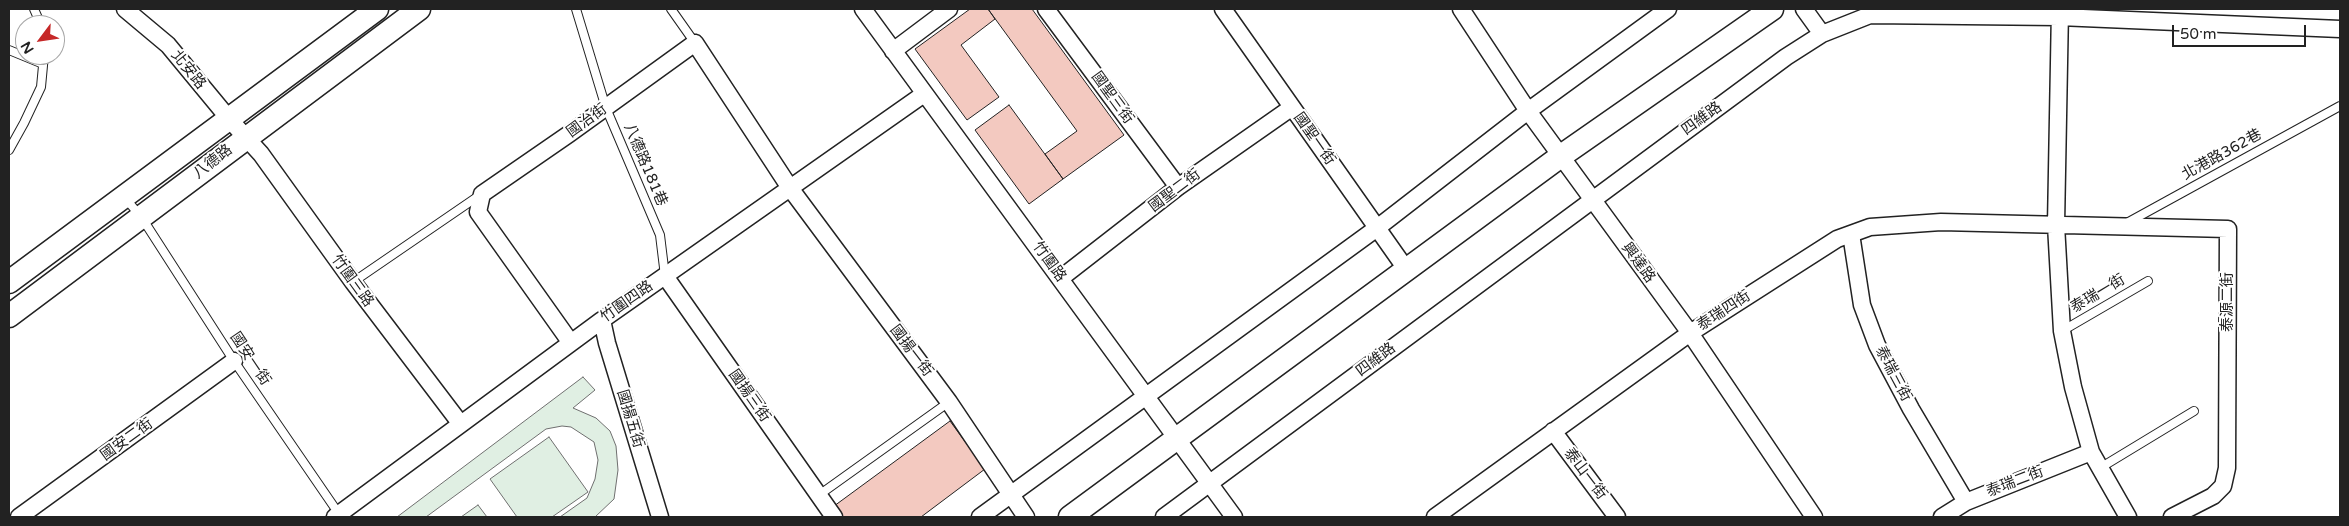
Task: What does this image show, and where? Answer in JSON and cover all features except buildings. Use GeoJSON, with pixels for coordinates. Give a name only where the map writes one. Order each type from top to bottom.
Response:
{"type":"FeatureCollection","features":[{"type":"Feature","properties":{"kind":"street","name":"北安路"},"geometry":{"type":"LineString","coordinates":[[127,9],[168,45],[245,136]]}},
{"type":"Feature","properties":{"kind":"street","name":"八德路"},"geometry":{"type":"LineString","coordinates":[[9,282],[230,120],[377,9]]}},
{"type":"Feature","properties":{"kind":"street","name":"八德路"},"geometry":{"type":"LineString","coordinates":[[9,316],[142,218],[245,136],[419,9]]}},
{"type":"Feature","properties":{"kind":"street","name":"竹圍路"},"geometry":{"type":"LineString","coordinates":[[863,9],[1234,517]]}},
{"type":"Feature","properties":{"kind":"street"},"geometry":{"type":"LineString","coordinates":[[893,50],[950,9]]}},
{"type":"Feature","properties":{"kind":"street","name":"國聖三街"},"geometry":{"type":"LineString","coordinates":[[1046,9],[1178,187]]}},
{"type":"Feature","properties":{"kind":"street","name":"國聖一街"},"geometry":{"type":"LineString","coordinates":[[1223,9],[1406,269]]}},
{"type":"Feature","properties":{"kind":"street","name":"興達路"},"geometry":{"type":"LineString","coordinates":[[1461,9],[1528,111],[1690,333],[1814,517]]}},
{"type":"Feature","properties":{"kind":"street"},"geometry":{"type":"LineString","coordinates":[[980,517],[1377,228],[1528,111],[1668,9]]}},
{"type":"Feature","properties":{"kind":"street"},"geometry":{"type":"LineString","coordinates":[[1070,517],[1561,156],[1772,9]]}},
{"type":"Feature","properties":{"kind":"street"},"geometry":{"type":"LineString","coordinates":[[1804,9],[1822,34]]}},
{"type":"Feature","properties":{"kind":"street","name":"四維路"},"geometry":{"type":"LineString","coordinates":[[1164,517],[1786,57],[1822,34],[1870,12],[2060,13],[2340,29]]}},
{"type":"Feature","properties":{"kind":"street"},"geometry":{"type":"LineString","coordinates":[[2060,13],[2056,226],[2062,331],[2073,387],[2091,452],[2128,517]]}},
{"type":"Feature","properties":{"kind":"street","name":"國治街"},"geometry":{"type":"LineString","coordinates":[[482,194],[606,108],[695,43]]}},
{"type":"Feature","properties":{"kind":"street"},"geometry":{"type":"LineString","coordinates":[[695,43],[790,188]]}},
{"type":"Feature","properties":{"kind":"street","name":"竹圍四路"},"geometry":{"type":"LineString","coordinates":[[337,516],[460,423],[602,320],[924,94]]}},
{"type":"Feature","properties":{"kind":"street","name":"國聖二街"},"geometry":{"type":"LineString","coordinates":[[1061,278],[1178,187],[1291,108]]}},
{"type":"Feature","properties":{"kind":"street","name":"竹圍三路"},"geometry":{"type":"LineString","coordinates":[[245,136],[261,154],[353,282],[460,423]]}},
{"type":"Feature","properties":{"kind":"street","name":"國揚一街"},"geometry":{"type":"LineString","coordinates":[[790,188],[949,402],[1026,517]]}},
{"type":"Feature","properties":{"kind":"street"},"geometry":{"type":"LineString","coordinates":[[482,194],[478,212],[571,343]]}},
{"type":"Feature","properties":{"kind":"street","name":"泰瑞四街"},"geometry":{"type":"LineString","coordinates":[[1435,517],[1690,333],[1837,239],[1870,227],[1941,222],[2056,226]]}},
{"type":"Feature","properties":{"kind":"street","name":"泰源二街"},"geometry":{"type":"LineString","coordinates":[[2056,226],[2228,229],[2227,468],[2222,486],[2213,496],[2172,517]]}},
{"type":"Feature","properties":{"kind":"street","name":"泰瑞三街"},"geometry":{"type":"LineString","coordinates":[[1851,234],[1862,305],[1877,345],[1911,409],[1966,502]]}},
{"type":"Feature","properties":{"kind":"street","name":"國揚三街"},"geometry":{"type":"LineString","coordinates":[[665,276],[834,517]]}},
{"type":"Feature","properties":{"kind":"street","name":"國揚五街"},"geometry":{"type":"LineString","coordinates":[[602,320],[607,343],[660,517]]}},
{"type":"Feature","properties":{"kind":"street","name":"國安二街"},"geometry":{"type":"LineString","coordinates":[[19,517],[234,361]]}},
{"type":"Feature","properties":{"kind":"street","name":"泰山一街"},"geometry":{"type":"LineString","coordinates":[[1553,431],[1617,517]]}},
{"type":"Feature","properties":{"kind":"street","name":"泰瑞二街"},"geometry":{"type":"LineString","coordinates":[[1942,517],[1966,502],[2091,452]]}},
{"type":"Feature","properties":{"kind":"lane","name":"八德路181巷"},"geometry":{"type":"LineString","coordinates":[[576,9],[606,108],[660,235],[665,276]]}},
{"type":"Feature","properties":{"kind":"lane"},"geometry":{"type":"LineString","coordinates":[[674,10],[695,43]]}},
{"type":"Feature","properties":{"kind":"lane"},"geometry":{"type":"LineString","coordinates":[[9,150],[41,87],[43,65]]}},
{"type":"Feature","properties":{"kind":"lane","name":"北港路362巷"},"geometry":{"type":"LineString","coordinates":[[2117,228],[2340,106]]}},
{"type":"Feature","properties":{"kind":"lane"},"geometry":{"type":"LineString","coordinates":[[353,282],[482,194]]}},
{"type":"Feature","properties":{"kind":"lane","name":"國安一街"},"geometry":{"type":"LineString","coordinates":[[124,197],[142,218],[337,516]]}},
{"type":"Feature","properties":{"kind":"lane","name":"泰瑞一街"},"geometry":{"type":"LineString","coordinates":[[2062,331],[2148,281]]}},
{"type":"Feature","properties":{"kind":"lane"},"geometry":{"type":"LineString","coordinates":[[819,495],[949,402]]}},
{"type":"Feature","properties":{"kind":"lane"},"geometry":{"type":"LineString","coordinates":[[2100,468],[2194,411]]}},
{"type":"Feature","properties":{"kind":"green space"},"geometry":{"type":"Polygon","coordinates":[[[583,377],[595,390],[573,408],[596,418],[610,431],[616,446],[618,470],[614,499],[595,517],[560,517],[587,498],[595,479],[598,460],[594,442],[571,427],[562,426],[546,429],[426,517],[397,517],[583,377]]]}},
{"type":"Feature","properties":{"kind":"green space"},"geometry":{"type":"Polygon","coordinates":[[[549,437],[588,492],[552,517],[517,517],[490,479],[549,437]]]}},
{"type":"Feature","properties":{"kind":"green space"},"geometry":{"type":"Polygon","coordinates":[[[478,505],[487,517],[461,517],[478,505]]]}}]}
